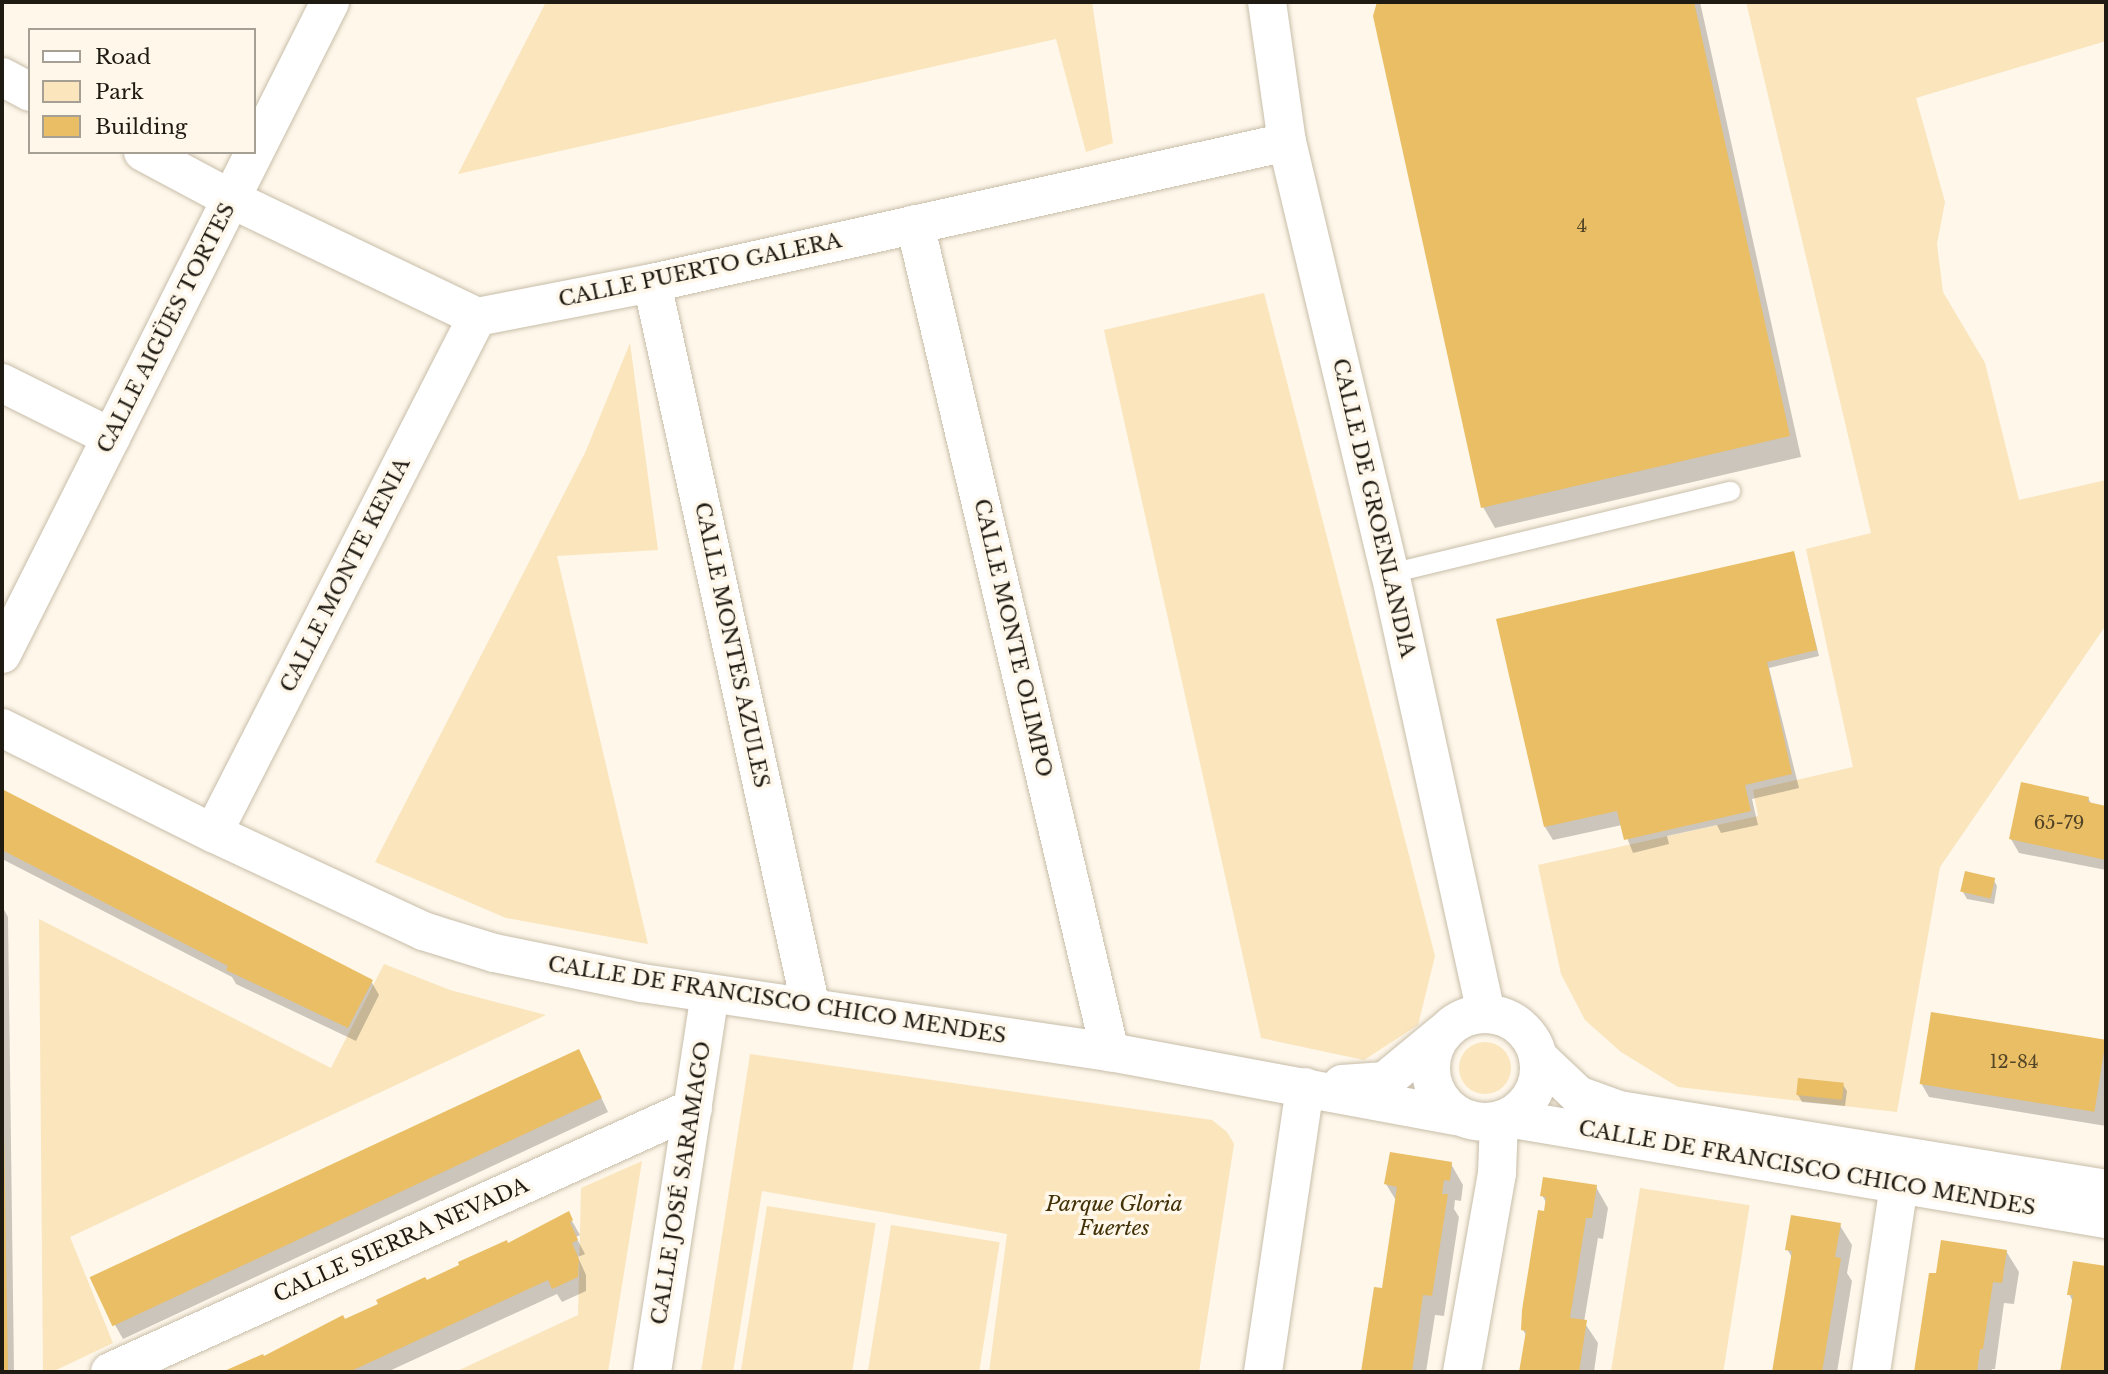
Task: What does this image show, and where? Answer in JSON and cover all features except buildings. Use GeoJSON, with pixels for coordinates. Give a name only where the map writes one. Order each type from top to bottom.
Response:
{"type":"FeatureCollection","features":[{"type":"Feature","properties":{"kind":"street","name":"CALLE AIGÜES TORTES"},"geometry":{"type":"LineString","coordinates":[[256,149],[330,2]]}},
{"type":"Feature","properties":{"kind":"street","name":"CALLE DE GROENLANDIA"},"geometry":{"type":"LineString","coordinates":[[1267,2],[1287,142],[1390,573],[1486,1014]]}},
{"type":"Feature","properties":{"kind":"street"},"geometry":{"type":"LineString","coordinates":[[2,77],[28,91]]}},
{"type":"Feature","properties":{"kind":"street","name":"CALLE PUERTO GALERA"},"geometry":{"type":"LineString","coordinates":[[477,317],[652,283],[1287,142]]}},
{"type":"Feature","properties":{"kind":"street"},"geometry":{"type":"LineString","coordinates":[[147,154],[231,199],[477,317]]}},
{"type":"Feature","properties":{"kind":"street","name":"CALLE AIGÜES TORTES"},"geometry":{"type":"LineString","coordinates":[[2,654],[254,154]]}},
{"type":"Feature","properties":{"kind":"street","name":"CALLE MONTE OLIMPO"},"geometry":{"type":"LineString","coordinates":[[915,224],[1110,1052]]}},
{"type":"Feature","properties":{"kind":"street","name":"CALLE MONTES AZULES"},"geometry":{"type":"LineString","coordinates":[[652,283],[811,1008]]}},
{"type":"Feature","properties":{"kind":"street","name":"CALLE MONTE KENIA"},"geometry":{"type":"LineString","coordinates":[[213,834],[477,317]]}},
{"type":"Feature","properties":{"kind":"street"},"geometry":{"type":"LineString","coordinates":[[2,383],[111,437]]}},
{"type":"Feature","properties":{"kind":"street","name":"CALLE DE FRANCISCO CHICO MENDES"},"geometry":{"type":"LineString","coordinates":[[2,728],[213,834],[424,931],[494,953],[710,994],[1110,1052],[1457,1115]]}},
{"type":"Feature","properties":{"kind":"street","name":"CALLE JOSÉ SARAMAGO"},"geometry":{"type":"LineString","coordinates":[[652,1372],[710,994]]}},
{"type":"Feature","properties":{"kind":"street"},"geometry":{"type":"LineString","coordinates":[[1486,1014],[1504,1018],[1520,1027],[1532,1040],[1538,1057],[1539,1075],[1533,1093],[1522,1107],[1503,1119],[1472,1121],[1457,1115],[1436,1092],[1430,1062],[1443,1033],[1456,1022],[1486,1014]]}},
{"type":"Feature","properties":{"kind":"street","name":"CALLE DE FRANCISCO CHICO MENDES"},"geometry":{"type":"LineString","coordinates":[[1305,1087],[1385,1081],[1443,1033]]}},
{"type":"Feature","properties":{"kind":"street","name":"CALLE DE FRANCISCO CHICO MENDES"},"geometry":{"type":"LineString","coordinates":[[1538,1057],[1578,1095],[1619,1110],[2106,1189]]}},
{"type":"Feature","properties":{"kind":"street"},"geometry":{"type":"LineString","coordinates":[[1263,1372],[1305,1087]]}},
{"type":"Feature","properties":{"kind":"street","name":"CALLE SIERRA NEVADA"},"geometry":{"type":"LineString","coordinates":[[110,1372],[693,1108]]}},
{"type":"Feature","properties":{"kind":"street"},"geometry":{"type":"LineString","coordinates":[[1462,1372],[1497,1173],[1503,1119]]}},
{"type":"Feature","properties":{"kind":"street","name":"CALLE DE FRANCISCO CHICO MENDES"},"geometry":{"type":"LineString","coordinates":[[1503,1119],[2106,1219]]}},
{"type":"Feature","properties":{"kind":"street"},"geometry":{"type":"LineString","coordinates":[[1871,1372],[1899,1184]]}},
{"type":"Feature","properties":{"kind":"lane"},"geometry":{"type":"LineString","coordinates":[[1390,573],[1730,491]]}},
{"type":"Feature","properties":{"kind":"green space"},"geometry":{"type":"Polygon","coordinates":[[[546,2],[1092,2],[1113,143],[1086,152],[1056,39],[458,174],[546,2]]]}},
{"type":"Feature","properties":{"kind":"green space"},"geometry":{"type":"Polygon","coordinates":[[[1746,2],[2106,2],[2106,41],[1916,98],[1945,202],[1937,244],[1943,292],[1985,363],[2019,500],[2106,480],[2106,625],[1940,867],[1897,1112],[1678,1087],[1621,1052],[1585,1020],[1561,974],[1538,865],[1758,816],[1753,790],[1853,767],[1806,549],[1871,533],[1746,2]]]}},
{"type":"Feature","properties":{"kind":"green space"},"geometry":{"type":"Polygon","coordinates":[[[1264,293],[1435,956],[1418,1025],[1364,1060],[1261,1038],[1104,330],[1264,293]]]}},
{"type":"Feature","properties":{"kind":"green space"},"geometry":{"type":"Polygon","coordinates":[[[630,343],[658,550],[557,556],[648,944],[506,918],[375,862],[585,453],[630,343]]]}},
{"type":"Feature","properties":{"kind":"green space"},"geometry":{"type":"Polygon","coordinates":[[[39,919],[331,1068],[384,964],[450,990],[546,1015],[70,1237],[113,1343],[52,1372],[43,1372],[39,919]]]}},
{"type":"Feature","properties":{"kind":"green space"},"geometry":{"type":"Polygon","coordinates":[[[1485,1042],[1495,1044],[1503,1050],[1509,1058],[1509,1078],[1503,1086],[1495,1092],[1485,1094],[1475,1092],[1467,1086],[1461,1078],[1459,1068],[1461,1058],[1467,1050],[1475,1044],[1485,1042]]]}},
{"type":"Feature","properties":{"kind":"green space","name":"Parque Gloria Fuertes"},"geometry":{"type":"Polygon","coordinates":[[[750,1054],[1212,1120],[1227,1132],[1234,1144],[1199,1372],[989,1372],[1007,1234],[762,1191],[733,1372],[701,1372],[750,1054]]]}},
{"type":"Feature","properties":{"kind":"green space"},"geometry":{"type":"Polygon","coordinates":[[[642,1161],[608,1372],[455,1372],[578,1315],[581,1188],[642,1161]]]}},
{"type":"Feature","properties":{"kind":"green space"},"geometry":{"type":"Polygon","coordinates":[[[1640,1188],[1750,1205],[1723,1372],[1611,1372],[1640,1188]]]}},
{"type":"Feature","properties":{"kind":"green space"},"geometry":{"type":"Polygon","coordinates":[[[767,1206],[876,1223],[852,1372],[741,1372],[767,1206]]]}},
{"type":"Feature","properties":{"kind":"green space"},"geometry":{"type":"Polygon","coordinates":[[[891,1225],[1000,1242],[979,1372],[868,1372],[891,1225]]]}}]}
